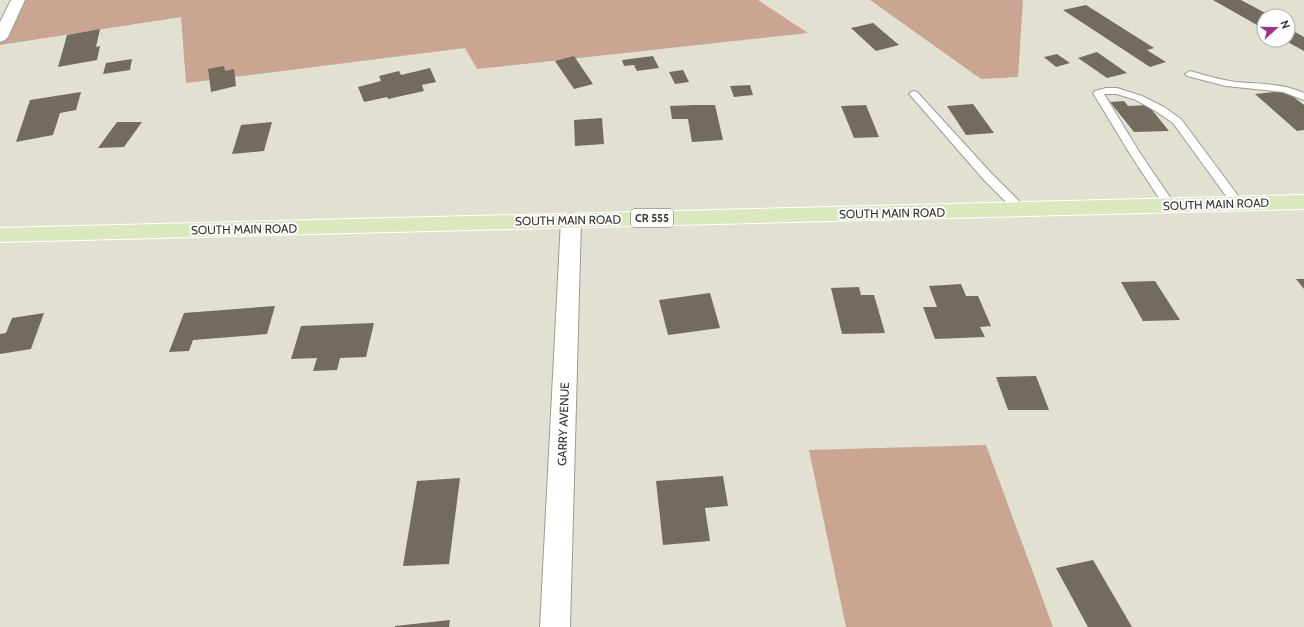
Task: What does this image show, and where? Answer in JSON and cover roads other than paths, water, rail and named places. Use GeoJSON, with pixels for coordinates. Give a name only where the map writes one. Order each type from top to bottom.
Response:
{"type":"FeatureCollection","features":[{"type":"Feature","properties":{"kind":"main road","name":"SOUTH MAIN ROAD"},"geometry":{"type":"LineString","coordinates":[[0,235],[1304,202]]}},
{"type":"Feature","properties":{"kind":"street"},"geometry":{"type":"LineString","coordinates":[[0,37],[18,0]]}},
{"type":"Feature","properties":{"kind":"street","name":"GARRY AVENUE"},"geometry":{"type":"LineString","coordinates":[[555,627],[571,220]]}},
{"type":"Feature","properties":{"kind":"lane"},"geometry":{"type":"LineString","coordinates":[[1190,74],[1226,83],[1280,87],[1293,90],[1304,97]]}},
{"type":"Feature","properties":{"kind":"lane"},"geometry":{"type":"LineString","coordinates":[[1170,206],[1135,154],[1098,93],[1104,89],[1123,92],[1168,114],[1177,121],[1238,204]]}},
{"type":"Feature","properties":{"kind":"lane"},"geometry":{"type":"LineString","coordinates":[[914,94],[988,177],[1020,209]]}}]}
